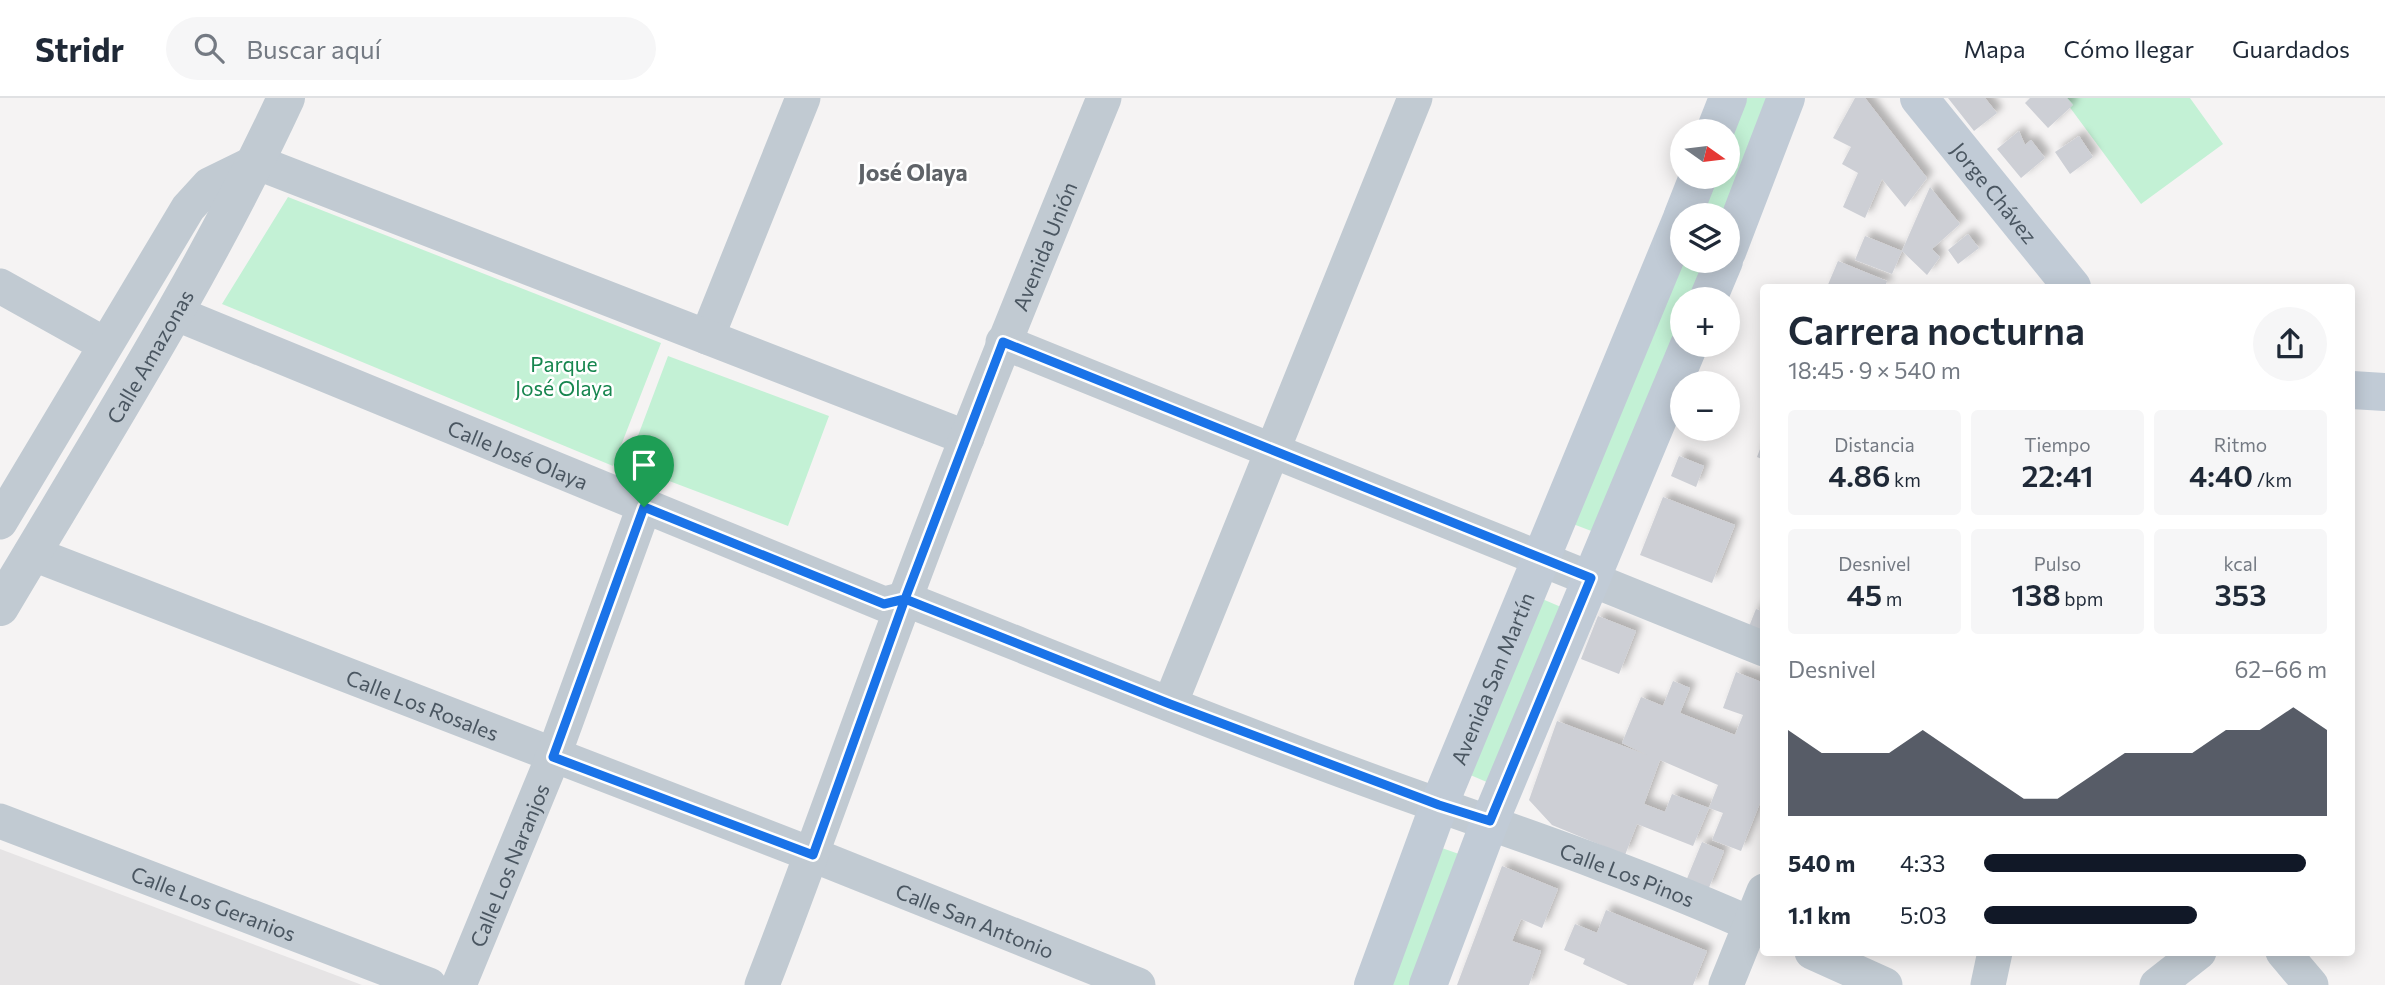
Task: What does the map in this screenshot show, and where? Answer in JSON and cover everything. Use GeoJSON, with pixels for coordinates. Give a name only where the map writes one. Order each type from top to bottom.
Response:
{"type":"FeatureCollection","features":[{"type":"Feature","properties":{"kind":"main road"},"geometry":{"type":"LineString","coordinates":[[1720,119],[1728,98]]}},
{"type":"Feature","properties":{"kind":"main road"},"geometry":{"type":"LineString","coordinates":[[1740,218],[1786,98]]}},
{"type":"Feature","properties":{"kind":"main road","name":"Jorge Chávez"},"geometry":{"type":"LineString","coordinates":[[1919,98],[2070,284]]}},
{"type":"Feature","properties":{"kind":"main road","name":"Avenida San Martín"},"geometry":{"type":"LineString","coordinates":[[1373,985],[1439,805],[1670,246]]}},
{"type":"Feature","properties":{"kind":"main road"},"geometry":{"type":"LineString","coordinates":[[1428,985],[1490,821],[1684,357]]}},
{"type":"Feature","properties":{"kind":"main road"},"geometry":{"type":"LineString","coordinates":[[2355,390],[2385,392]]}},
{"type":"Feature","properties":{"kind":"street","name":"Calle Amazonas"},"geometry":{"type":"LineString","coordinates":[[0,607],[175,313],[256,162],[286,98]]}},
{"type":"Feature","properties":{"kind":"street"},"geometry":{"type":"LineString","coordinates":[[707,337],[803,98]]}},
{"type":"Feature","properties":{"kind":"street","name":"Avenida Unión"},"geometry":{"type":"LineString","coordinates":[[762,985],[813,855],[905,599],[1003,342],[1104,98]]}},
{"type":"Feature","properties":{"kind":"street"},"geometry":{"type":"LineString","coordinates":[[1170,704],[1415,98]]}},
{"type":"Feature","properties":{"kind":"street"},"geometry":{"type":"LineString","coordinates":[[0,522],[187,208],[209,185],[256,162],[967,438]]}},
{"type":"Feature","properties":{"kind":"street"},"geometry":{"type":"LineString","coordinates":[[0,286],[104,344]]}},
{"type":"Feature","properties":{"kind":"street","name":"Calle José Olaya"},"geometry":{"type":"LineString","coordinates":[[175,313],[884,604],[905,599],[1170,704],[1439,805],[1490,821]]}},
{"type":"Feature","properties":{"kind":"street"},"geometry":{"type":"LineString","coordinates":[[1003,342],[1760,647]]}},
{"type":"Feature","properties":{"kind":"street","name":"Calle Los Naranjos"},"geometry":{"type":"LineString","coordinates":[[459,985],[553,757],[644,507]]}},
{"type":"Feature","properties":{"kind":"street","name":"Calle Los Rosales"},"geometry":{"type":"LineString","coordinates":[[31,553],[553,757],[813,855]]}},
{"type":"Feature","properties":{"kind":"street","name":"Calle Los Geranios"},"geometry":{"type":"LineString","coordinates":[[0,821],[429,985]]}},
{"type":"Feature","properties":{"kind":"street","name":"Calle Los Pinos"},"geometry":{"type":"LineString","coordinates":[[1490,821],[1757,927]]}},
{"type":"Feature","properties":{"kind":"street","name":"Calle San Antonio"},"geometry":{"type":"LineString","coordinates":[[813,855],[1068,972],[1138,985]]}},
{"type":"Feature","properties":{"kind":"street"},"geometry":{"type":"LineString","coordinates":[[1726,985],[1757,927]]}},
{"type":"Feature","properties":{"kind":"street"},"geometry":{"type":"LineString","coordinates":[[1821,956],[1885,985]]}},
{"type":"Feature","properties":{"kind":"street"},"geometry":{"type":"LineString","coordinates":[[1989,985],[1994,956]]}},
{"type":"Feature","properties":{"kind":"street"},"geometry":{"type":"LineString","coordinates":[[2157,985],[2194,956]]}},
{"type":"Feature","properties":{"kind":"street"},"geometry":{"type":"LineString","coordinates":[[2286,956],[2311,985]]}},
{"type":"Feature","properties":{"kind":"shaded area"},"geometry":{"type":"Polygon","coordinates":[[[0,849],[362,985],[0,985],[0,849]]]}},
{"type":"Feature","properties":{"kind":"green space"},"geometry":{"type":"Polygon","coordinates":[[[1747,98],[1769,98],[1740,175],[1740,119],[1747,98]]]}},
{"type":"Feature","properties":{"kind":"green space"},"geometry":{"type":"Polygon","coordinates":[[[2063,98],[2190,98],[2223,144],[2141,204],[2063,98]]]}},
{"type":"Feature","properties":{"kind":"green space"},"geometry":{"type":"Polygon","coordinates":[[[1711,189],[1735,189],[1730,203],[1706,203],[1711,189]]]}},
{"type":"Feature","properties":{"kind":"green space","name":"Parque José Olaya"},"geometry":{"type":"Polygon","coordinates":[[[288,197],[661,343],[613,466],[222,304],[288,197]]]}},
{"type":"Feature","properties":{"kind":"green space"},"geometry":{"type":"Polygon","coordinates":[[[1678,273],[1702,273],[1697,287],[1672,287],[1678,273]]]}},
{"type":"Feature","properties":{"kind":"green space"},"geometry":{"type":"Polygon","coordinates":[[[1670,292],[1670,352],[1594,532],[1573,524],[1670,292]]]}},
{"type":"Feature","properties":{"kind":"green space"},"geometry":{"type":"Polygon","coordinates":[[[668,356],[829,416],[788,526],[627,465],[668,356]]]}},
{"type":"Feature","properties":{"kind":"green space"},"geometry":{"type":"Polygon","coordinates":[[[1540,598],[1561,607],[1489,783],[1468,774],[1540,598]]]}},
{"type":"Feature","properties":{"kind":"green space"},"geometry":{"type":"Polygon","coordinates":[[[1439,847],[1459,854],[1411,985],[1388,985],[1439,847]]]}},
{"type":"Feature","properties":{"kind":"building"},"geometry":{"type":"Polygon","coordinates":[[[1855,98],[1865,98],[1927,178],[1905,207],[1882,179],[1865,218],[1843,207],[1858,173],[1842,164],[1851,147],[1833,138],[1855,98]]]}},
{"type":"Feature","properties":{"kind":"building"},"geometry":{"type":"Polygon","coordinates":[[[1948,98],[1985,98],[1997,113],[1974,131],[1948,98]]]}},
{"type":"Feature","properties":{"kind":"building"},"geometry":{"type":"Polygon","coordinates":[[[2030,98],[2067,98],[2073,105],[2048,128],[2025,103],[2030,98]]]}},
{"type":"Feature","properties":{"kind":"building"},"geometry":{"type":"Polygon","coordinates":[[[2019,131],[2025,145],[2031,140],[2045,158],[2021,178],[1997,149],[2019,131]]]}},
{"type":"Feature","properties":{"kind":"building"},"geometry":{"type":"Polygon","coordinates":[[[2079,136],[2093,157],[2070,174],[2055,152],[2079,136]]]}},
{"type":"Feature","properties":{"kind":"building"},"geometry":{"type":"Polygon","coordinates":[[[1930,187],[1960,224],[1932,249],[1940,257],[1927,275],[1902,251],[1930,187]]]}},
{"type":"Feature","properties":{"kind":"building"},"geometry":{"type":"Polygon","coordinates":[[[1968,234],[1979,248],[1958,264],[1948,250],[1968,234]]]}},
{"type":"Feature","properties":{"kind":"building"},"geometry":{"type":"Polygon","coordinates":[[[1865,236],[1902,251],[1892,274],[1855,260],[1865,236]]]}},
{"type":"Feature","properties":{"kind":"building"},"geometry":{"type":"Polygon","coordinates":[[[1838,261],[1887,281],[1886,284],[1828,284],[1838,261]]]}},
{"type":"Feature","properties":{"kind":"building"},"geometry":{"type":"Polygon","coordinates":[[[1679,456],[1704,466],[1696,487],[1671,476],[1679,456]]]}},
{"type":"Feature","properties":{"kind":"building"},"geometry":{"type":"Polygon","coordinates":[[[1663,497],[1735,525],[1712,583],[1640,555],[1663,497]]]}},
{"type":"Feature","properties":{"kind":"building"},"geometry":{"type":"Polygon","coordinates":[[[1756,609],[1760,610],[1760,639],[1746,634],[1756,609]]]}},
{"type":"Feature","properties":{"kind":"building"},"geometry":{"type":"Polygon","coordinates":[[[1598,616],[1636,631],[1619,674],[1581,659],[1598,616]]]}},
{"type":"Feature","properties":{"kind":"building"},"geometry":{"type":"Polygon","coordinates":[[[1736,672],[1760,681],[1760,803],[1741,851],[1712,840],[1723,813],[1709,808],[1693,846],[1637,824],[1625,855],[1552,825],[1529,800],[1557,721],[1647,755],[1622,743],[1641,697],[1663,706],[1673,681],[1690,688],[1680,713],[1735,735],[1743,715],[1723,708],[1736,672]],[[1660,760],[1644,804],[1665,812],[1672,794],[1709,808],[1718,785],[1660,760]]]}},
{"type":"Feature","properties":{"kind":"building"},"geometry":{"type":"Polygon","coordinates":[[[1702,842],[1724,851],[1708,890],[1686,881],[1702,842]]]}},
{"type":"Feature","properties":{"kind":"building"},"geometry":{"type":"Polygon","coordinates":[[[1502,866],[1558,889],[1542,928],[1521,919],[1512,941],[1541,951],[1529,985],[1457,985],[1502,866]]]}},
{"type":"Feature","properties":{"kind":"building"},"geometry":{"type":"Polygon","coordinates":[[[1606,910],[1707,951],[1693,985],[1628,985],[1583,964],[1585,959],[1564,950],[1575,924],[1597,933],[1606,910]]]}},
{"type":"Feature","properties":{"kind":"district","name":"José Olaya"},"geometry":{"type":"Point","coordinates":[913,172]}},
{"type":"Feature","properties":{"kind":"route"},"geometry":{"type":"LineString","coordinates":[[644,507],[553,757],[813,855],[905,599],[1003,342],[1591,578],[1490,821],[1439,805],[1170,704],[905,599],[884,604],[644,507]]}}]}
